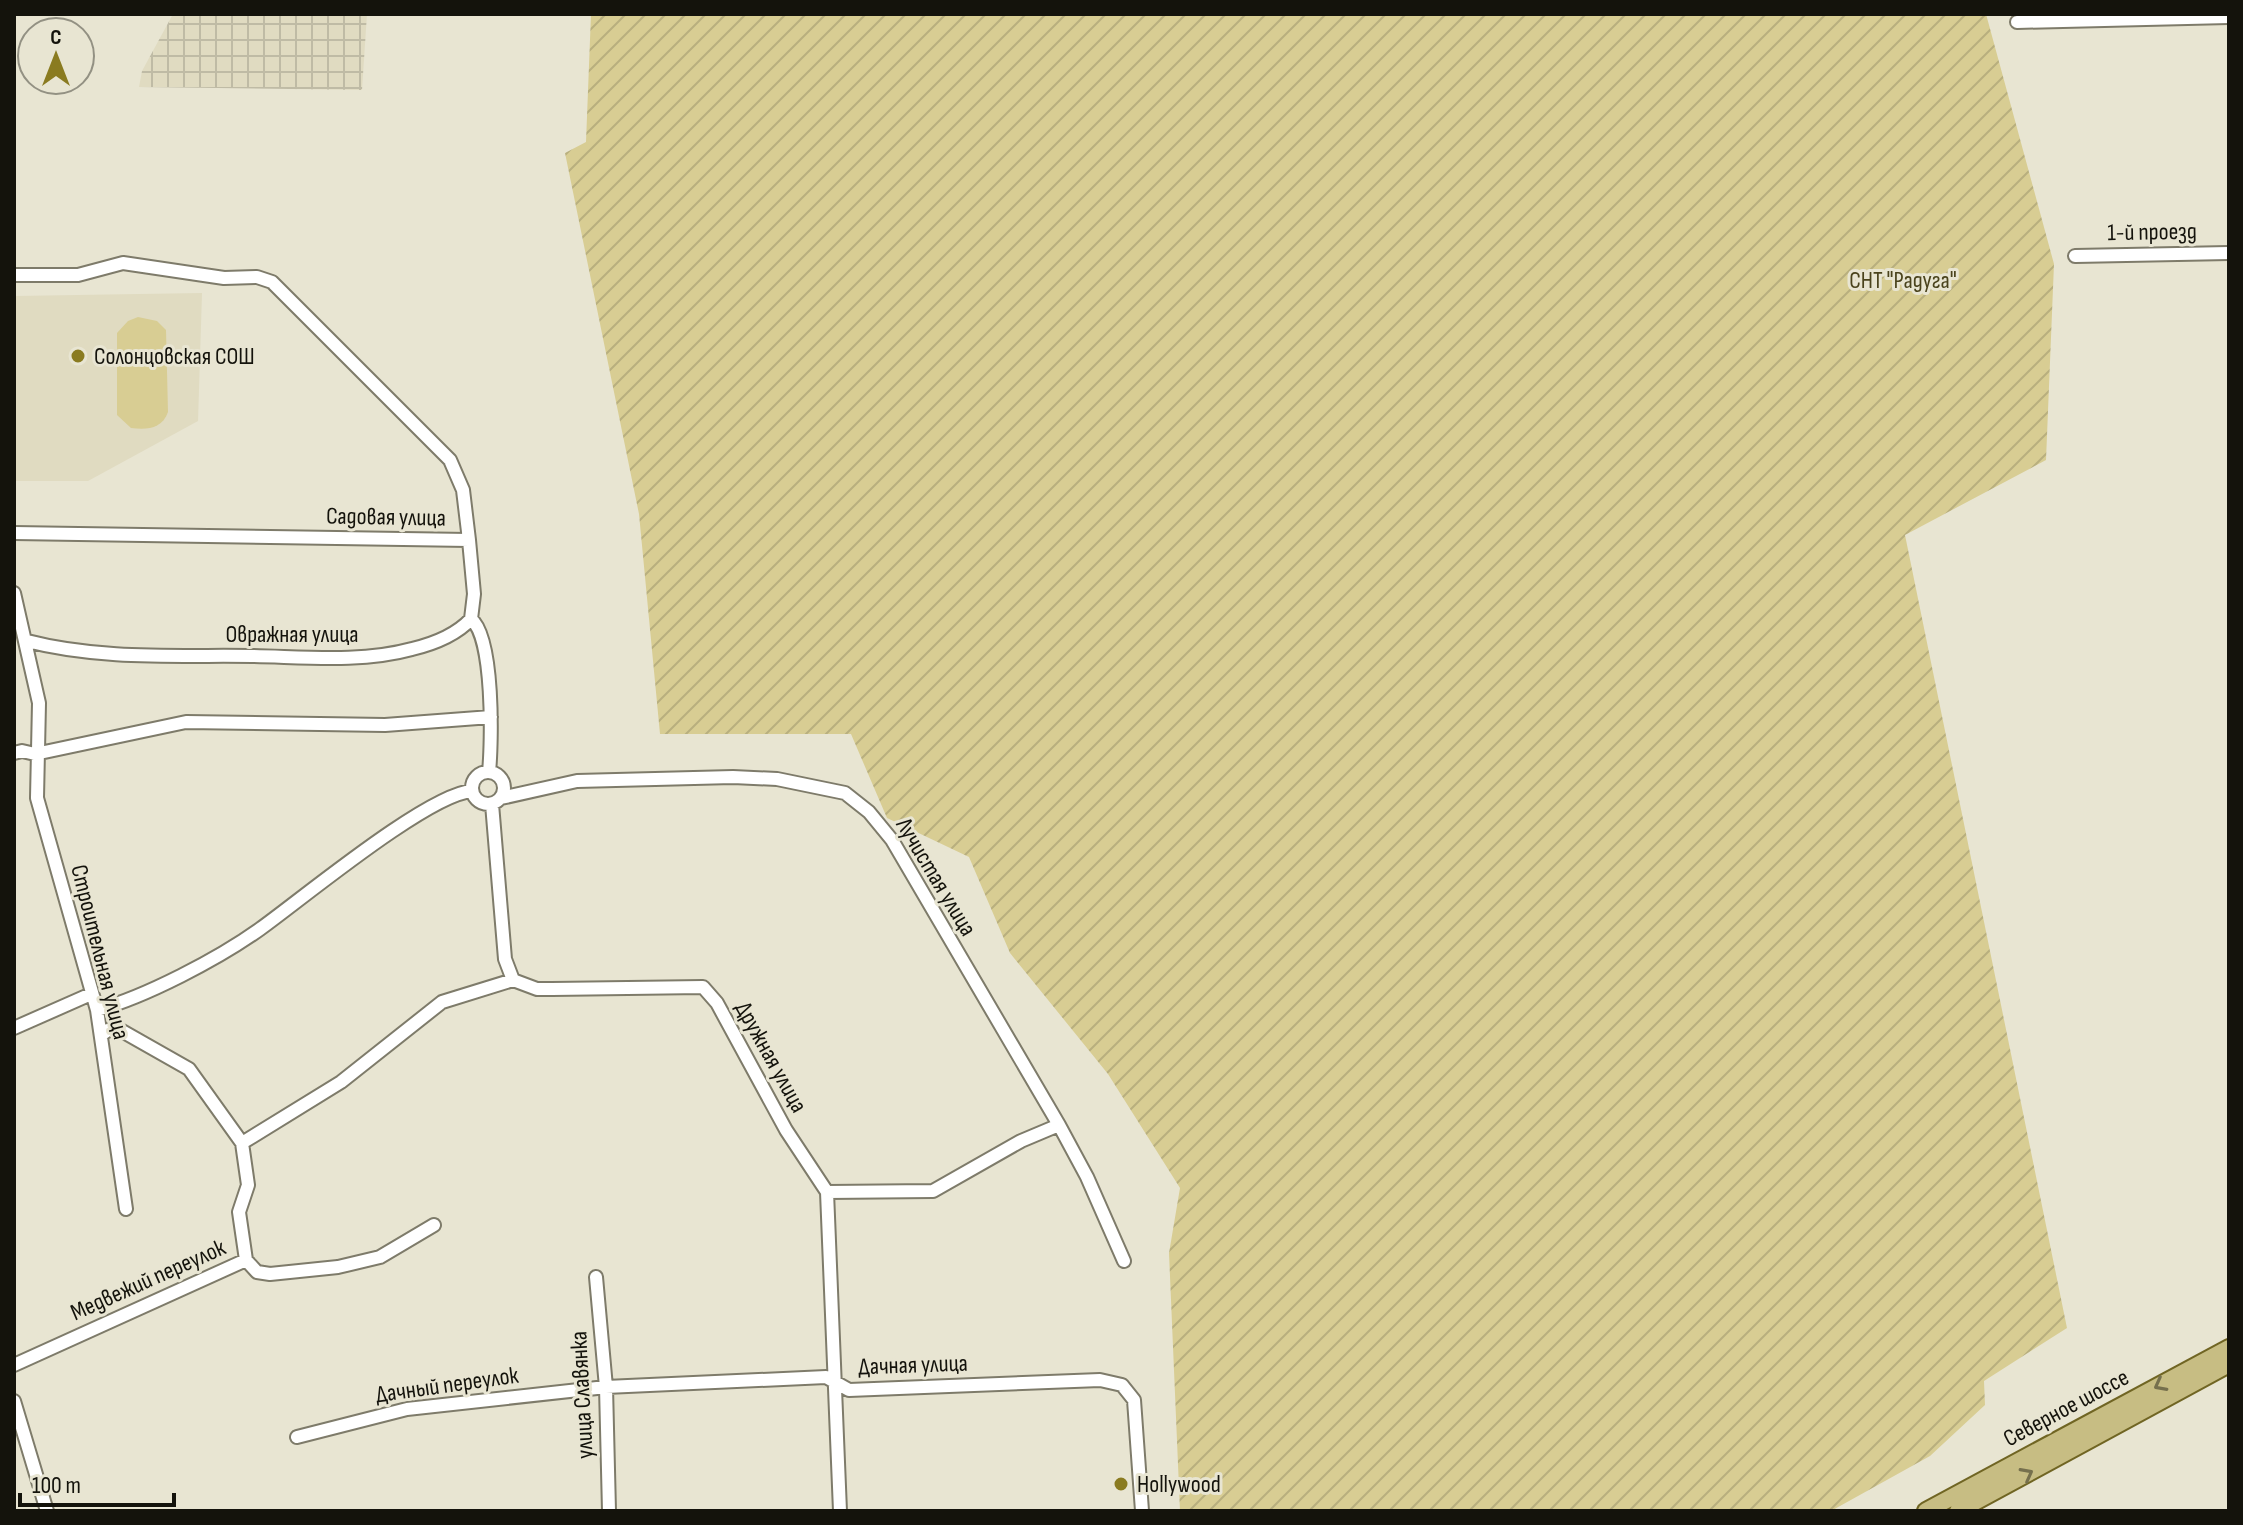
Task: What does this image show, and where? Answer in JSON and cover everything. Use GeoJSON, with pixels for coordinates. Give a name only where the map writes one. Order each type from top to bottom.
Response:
{"type":"FeatureCollection","features":[{"type":"Feature","properties":{"kind":"main road","name":"Северное шоссе"},"geometry":{"type":"LineString","coordinates":[[1926,1511],[2229,1348]]}},
{"type":"Feature","properties":{"kind":"main road","name":"Северное шоссе"},"geometry":{"type":"LineString","coordinates":[[1958,1511],[2229,1364]]}},
{"type":"Feature","properties":{"kind":"street"},"geometry":{"type":"LineString","coordinates":[[2017,22],[2147,16],[2229,17]]}},
{"type":"Feature","properties":{"kind":"street","name":"1-й проезд"},"geometry":{"type":"LineString","coordinates":[[2075,256],[2229,253]]}},
{"type":"Feature","properties":{"kind":"street","name":"Садовая улица"},"geometry":{"type":"LineString","coordinates":[[14,275],[78,275],[123,263],[224,278],[257,277],[272,282],[450,460],[461,480],[469,540],[14,533]]}},
{"type":"Feature","properties":{"kind":"street"},"geometry":{"type":"LineString","coordinates":[[469,540],[474,594],[471,619],[482,634],[491,717],[489,772]]}},
{"type":"Feature","properties":{"kind":"street","name":"Строительная улица"},"geometry":{"type":"LineString","coordinates":[[14,593],[39,703],[35,754],[37,798],[97,1010],[126,1209]]}},
{"type":"Feature","properties":{"kind":"street","name":"Овражная улица"},"geometry":{"type":"LineString","coordinates":[[27,641],[63,650],[123,655],[360,657],[411,650],[432,643],[471,619]]}},
{"type":"Feature","properties":{"kind":"street"},"geometry":{"type":"LineString","coordinates":[[14,753],[35,754],[162,724],[186,722],[385,725],[491,717]]}},
{"type":"Feature","properties":{"kind":"street"},"geometry":{"type":"LineString","coordinates":[[472,791],[478,776],[489,772]]}},
{"type":"Feature","properties":{"kind":"street"},"geometry":{"type":"LineString","coordinates":[[242,1143],[341,1082],[442,1002],[513,980],[505,959],[496,801],[503,783],[489,772]]}},
{"type":"Feature","properties":{"kind":"street","name":"Лучистая улица"},"geometry":{"type":"LineString","coordinates":[[496,801],[577,781],[733,777],[799,782],[845,793],[869,812],[892,840],[1059,1125],[1124,1261]]}},
{"type":"Feature","properties":{"kind":"street"},"geometry":{"type":"LineString","coordinates":[[472,791],[479,801],[496,801]]}},
{"type":"Feature","properties":{"kind":"street"},"geometry":{"type":"LineString","coordinates":[[97,1010],[118,1004],[171,979],[256,932],[419,813],[461,792],[472,791]]}},
{"type":"Feature","properties":{"kind":"street","name":"Дружная улица"},"geometry":{"type":"LineString","coordinates":[[513,980],[537,989],[703,987],[717,1003],[786,1130],[827,1192]]}},
{"type":"Feature","properties":{"kind":"street"},"geometry":{"type":"LineString","coordinates":[[14,1028],[91,994]]}},
{"type":"Feature","properties":{"kind":"street"},"geometry":{"type":"LineString","coordinates":[[101,1035],[108,1030],[122,1031],[189,1069],[242,1143],[248,1185],[239,1212],[246,1260]]}},
{"type":"Feature","properties":{"kind":"street"},"geometry":{"type":"LineString","coordinates":[[840,1511],[827,1192],[933,1191],[1021,1141],[1059,1125]]}},
{"type":"Feature","properties":{"kind":"street","name":"Медвежий переулок"},"geometry":{"type":"LineString","coordinates":[[14,1365],[246,1260],[257,1272],[270,1274],[338,1267],[380,1257],[434,1225]]}},
{"type":"Feature","properties":{"kind":"street","name":"улица Славянка"},"geometry":{"type":"LineString","coordinates":[[596,1277],[606,1387],[609,1511]]}},
{"type":"Feature","properties":{"kind":"street","name":"Дачная улица"},"geometry":{"type":"LineString","coordinates":[[606,1387],[826,1377],[849,1390],[1113,1382],[1128,1390],[1137,1414],[1142,1511]]}},
{"type":"Feature","properties":{"kind":"street","name":"Дачный переулок"},"geometry":{"type":"LineString","coordinates":[[297,1437],[407,1409],[606,1387]]}},
{"type":"Feature","properties":{"kind":"street"},"geometry":{"type":"LineString","coordinates":[[14,1401],[47,1511]]}},
{"type":"Feature","properties":{"kind":"shaded area"},"geometry":{"type":"Polygon","coordinates":[[[173,14],[367,14],[362,90],[139,87],[142,71],[173,14]]]}},
{"type":"Feature","properties":{"kind":"shaded area"},"geometry":{"type":"Polygon","coordinates":[[[202,293],[198,421],[88,481],[14,481],[14,296],[202,293]]]}},
{"type":"Feature","properties":{"kind":"green space","name":"СНТ \"Радуга\""},"geometry":{"type":"Polygon","coordinates":[[[591,14],[1986,14],[2054,264],[2046,460],[1905,535],[2067,1328],[1984,1381],[1985,1405],[1930,1456],[1831,1511],[1180,1511],[1169,1253],[1180,1188],[1108,1074],[1010,953],[969,857],[887,818],[851,734],[660,734],[639,514],[565,153],[586,142],[591,14]]]}},
{"type":"Feature","properties":{"kind":"green space"},"geometry":{"type":"Polygon","coordinates":[[[138,317],[157,321],[166,330],[168,412],[158,425],[143,429],[131,428],[117,415],[117,333],[128,321],[138,317]]]}},
{"type":"Feature","properties":{"kind":"place","name":"Солонцовская СОШ"},"geometry":{"type":"Point","coordinates":[78,356]}},
{"type":"Feature","properties":{"kind":"place","name":"Hollywood"},"geometry":{"type":"Point","coordinates":[1121,1484]}}]}
